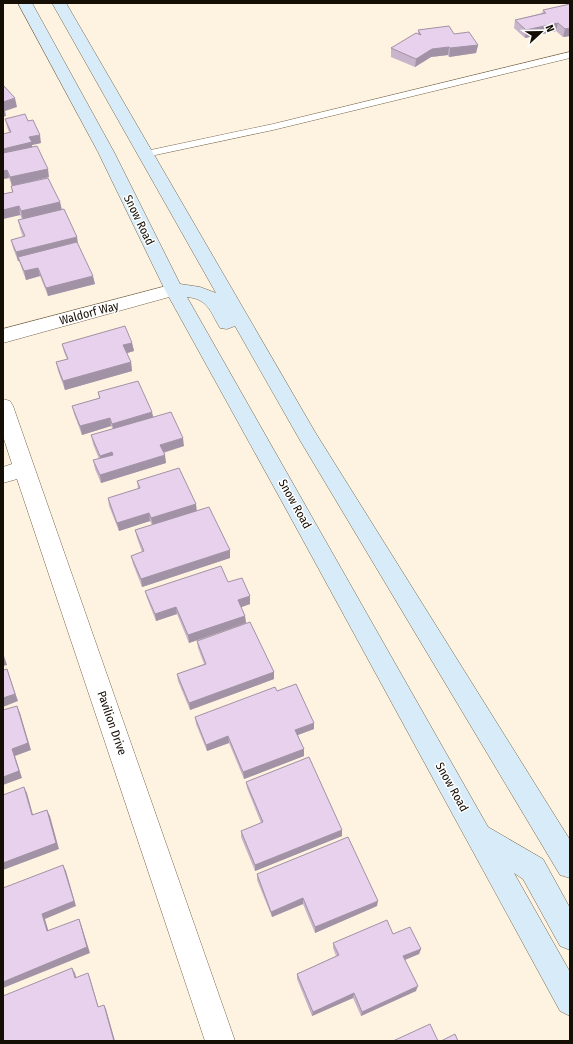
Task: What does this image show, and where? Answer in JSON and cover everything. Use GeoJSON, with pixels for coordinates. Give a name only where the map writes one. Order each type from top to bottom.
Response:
{"type":"FeatureCollection","features":[{"type":"Feature","properties":{"kind":"main road","name":"Snow Road"},"geometry":{"type":"LineString","coordinates":[[25,3],[128,149],[308,437],[570,865]]}},
{"type":"Feature","properties":{"kind":"main road","name":"Snow Road"},"geometry":{"type":"LineString","coordinates":[[59,3],[128,149],[174,290],[570,1001]]}},
{"type":"Feature","properties":{"kind":"main road"},"geometry":{"type":"LineString","coordinates":[[174,290],[199,293],[214,301],[283,418],[308,437]]}},
{"type":"Feature","properties":{"kind":"main road"},"geometry":{"type":"LineString","coordinates":[[478,835],[532,869],[570,936]]}},
{"type":"Feature","properties":{"kind":"street","name":"Waldorf Way"},"geometry":{"type":"LineString","coordinates":[[3,336],[174,290]]}},
{"type":"Feature","properties":{"kind":"street","name":"Pavilion Drive"},"geometry":{"type":"LineString","coordinates":[[3,406],[14,472],[220,1041]]}},
{"type":"Feature","properties":{"kind":"lane"},"geometry":{"type":"LineString","coordinates":[[128,149],[273,127],[570,55]]}},
{"type":"Feature","properties":{"kind":"building"},"geometry":{"type":"Polygon","coordinates":[[[570,4],[570,28],[565,29],[558,23],[526,30],[515,20],[546,13],[543,10],[570,4]]]}},
{"type":"Feature","properties":{"kind":"building"},"geometry":{"type":"Polygon","coordinates":[[[449,26],[454,34],[469,32],[478,45],[432,49],[416,59],[391,48],[416,33],[421,35],[418,30],[449,26]]]}},
{"type":"Feature","properties":{"kind":"building"},"geometry":{"type":"Polygon","coordinates":[[[3,85],[15,98],[3,102],[3,85]]]}},
{"type":"Feature","properties":{"kind":"building"},"geometry":{"type":"Polygon","coordinates":[[[25,114],[28,121],[33,120],[40,135],[29,137],[32,142],[3,149],[3,134],[11,132],[5,119],[25,114]]]}},
{"type":"Feature","properties":{"kind":"building"},"geometry":{"type":"Polygon","coordinates":[[[37,146],[48,169],[10,177],[7,170],[3,171],[3,153],[37,146]]]}},
{"type":"Feature","properties":{"kind":"building"},"geometry":{"type":"Polygon","coordinates":[[[48,178],[60,202],[21,211],[19,206],[3,210],[3,194],[13,192],[11,186],[48,178]]]}},
{"type":"Feature","properties":{"kind":"building"},"geometry":{"type":"Polygon","coordinates":[[[64,209],[77,237],[16,252],[11,240],[25,236],[18,220],[64,209]]]}},
{"type":"Feature","properties":{"kind":"building"},"geometry":{"type":"Polygon","coordinates":[[[77,242],[93,276],[46,288],[38,268],[24,271],[18,257],[77,242]]]}},
{"type":"Feature","properties":{"kind":"building"},"geometry":{"type":"Polygon","coordinates":[[[125,326],[132,343],[123,345],[131,362],[63,381],[56,362],[68,359],[62,344],[125,326]]]}},
{"type":"Feature","properties":{"kind":"building"},"geometry":{"type":"Polygon","coordinates":[[[138,381],[152,412],[112,424],[110,418],[80,426],[72,406],[100,398],[98,392],[138,381]]]}},
{"type":"Feature","properties":{"kind":"building"},"geometry":{"type":"Polygon","coordinates":[[[171,412],[183,438],[160,445],[165,455],[100,475],[93,460],[113,455],[112,452],[100,456],[91,435],[171,412]]]}},
{"type":"Feature","properties":{"kind":"building"},"geometry":{"type":"Polygon","coordinates":[[[179,468],[196,504],[151,518],[149,513],[117,523],[108,498],[140,488],[137,481],[179,468]]]}},
{"type":"Feature","properties":{"kind":"building"},"geometry":{"type":"Polygon","coordinates":[[[209,507],[230,550],[141,579],[131,556],[144,551],[135,530],[209,507]]]}},
{"type":"Feature","properties":{"kind":"building"},"geometry":{"type":"Polygon","coordinates":[[[221,566],[228,582],[242,578],[250,596],[238,600],[245,616],[188,635],[176,607],[155,614],[145,591],[221,566]]]}},
{"type":"Feature","properties":{"kind":"building"},"geometry":{"type":"Polygon","coordinates":[[[250,622],[274,672],[189,703],[177,674],[206,664],[197,641],[250,622]]]}},
{"type":"Feature","properties":{"kind":"building"},"geometry":{"type":"Polygon","coordinates":[[[7,669],[15,694],[3,698],[3,670],[7,669]]]}},
{"type":"Feature","properties":{"kind":"building"},"geometry":{"type":"Polygon","coordinates":[[[296,684],[314,723],[295,730],[304,749],[243,772],[228,736],[206,745],[195,717],[275,687],[277,691],[296,684]]]}},
{"type":"Feature","properties":{"kind":"building"},"geometry":{"type":"Polygon","coordinates":[[[17,706],[28,743],[12,749],[19,771],[3,777],[3,710],[17,706]]]}},
{"type":"Feature","properties":{"kind":"building"},"geometry":{"type":"Polygon","coordinates":[[[309,757],[342,830],[255,865],[241,831],[263,822],[246,782],[309,757]]]}},
{"type":"Feature","properties":{"kind":"building"},"geometry":{"type":"Polygon","coordinates":[[[24,787],[32,815],[47,810],[56,843],[3,863],[3,795],[24,787]]]}},
{"type":"Feature","properties":{"kind":"building"},"geometry":{"type":"Polygon","coordinates":[[[348,837],[378,901],[315,927],[303,898],[271,912],[257,874],[348,837]]]}},
{"type":"Feature","properties":{"kind":"building"},"geometry":{"type":"Polygon","coordinates":[[[63,865],[74,901],[42,914],[47,931],[79,919],[87,947],[3,982],[3,888],[63,865]]]}},
{"type":"Feature","properties":{"kind":"building"},"geometry":{"type":"Polygon","coordinates":[[[387,920],[393,934],[410,927],[421,949],[403,956],[418,986],[362,1012],[354,993],[313,1012],[297,974],[339,955],[333,943],[387,920]]]}},
{"type":"Feature","properties":{"kind":"building"},"geometry":{"type":"Polygon","coordinates":[[[72,968],[75,978],[88,973],[98,1007],[104,1005],[114,1041],[3,1041],[3,996],[72,968]]]}},
{"type":"Feature","properties":{"kind":"building"},"geometry":{"type":"Polygon","coordinates":[[[430,1024],[438,1041],[393,1041],[430,1024]]]}},
{"type":"Feature","properties":{"kind":"building"},"geometry":{"type":"Polygon","coordinates":[[[455,1034],[458,1041],[441,1041],[455,1034]]]}}]}
